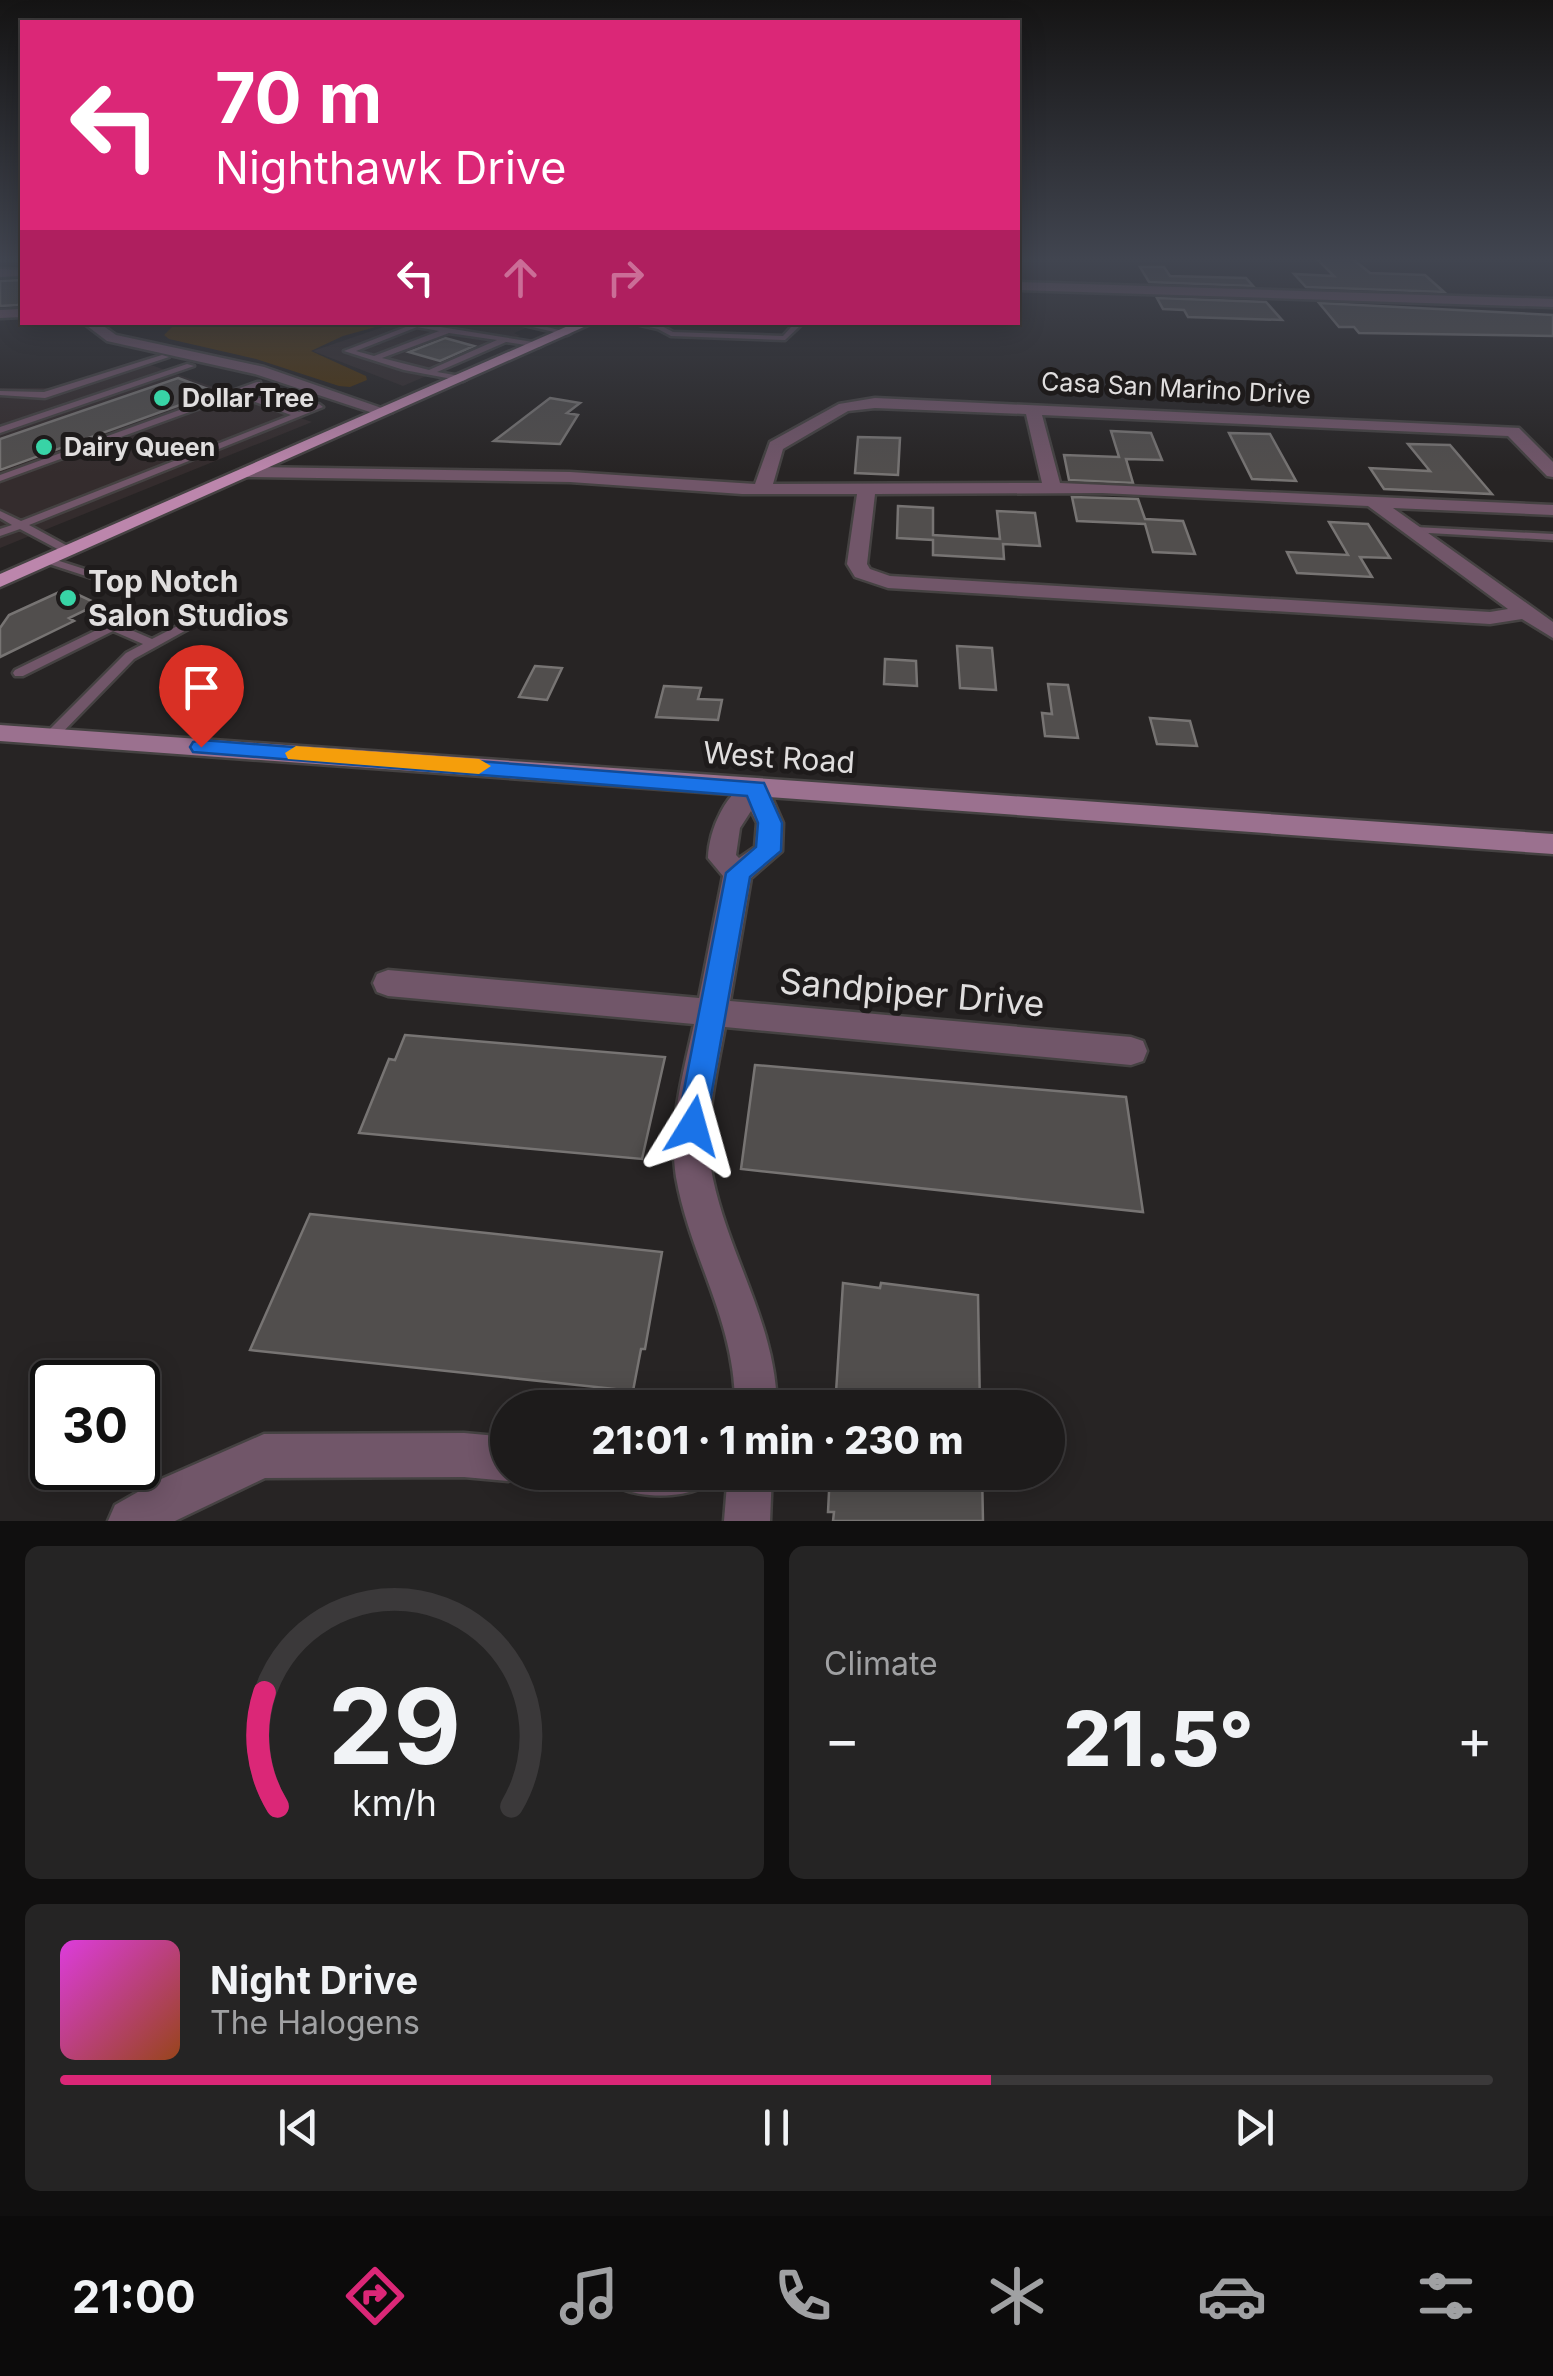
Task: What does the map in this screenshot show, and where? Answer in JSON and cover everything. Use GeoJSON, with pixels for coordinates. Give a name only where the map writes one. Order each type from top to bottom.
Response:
{"type":"FeatureCollection","features":[{"type":"Feature","properties":{"kind":"main road"},"geometry":{"type":"LineString","coordinates":[[0,581],[571,330]]}},
{"type":"Feature","properties":{"kind":"street"},"geometry":{"type":"LineString","coordinates":[[98,330],[106,336],[278,376],[385,412]]}},
{"type":"Feature","properties":{"kind":"street"},"geometry":{"type":"LineString","coordinates":[[138,344],[190,366],[257,384],[361,423]]}},
{"type":"Feature","properties":{"kind":"street"},"geometry":{"type":"LineString","coordinates":[[257,384],[278,376]]}},
{"type":"Feature","properties":{"kind":"street","name":"Casa San Marino Drive"},"geometry":{"type":"LineString","coordinates":[[762,489],[776,446],[852,405],[1513,431],[1553,472]]}},
{"type":"Feature","properties":{"kind":"street"},"geometry":{"type":"LineString","coordinates":[[1033,410],[1052,488]]}},
{"type":"Feature","properties":{"kind":"street"},"geometry":{"type":"LineString","coordinates":[[248,472],[570,477],[762,489],[1052,488],[1553,510]]}},
{"type":"Feature","properties":{"kind":"street"},"geometry":{"type":"LineString","coordinates":[[867,489],[858,564],[862,573],[888,582],[1490,618],[1527,612]]}},
{"type":"Feature","properties":{"kind":"street"},"geometry":{"type":"LineString","coordinates":[[1372,501],[1553,632]]}},
{"type":"Feature","properties":{"kind":"street","name":"West Road"},"geometry":{"type":"LineString","coordinates":[[0,733],[1553,844]]}},
{"type":"Feature","properties":{"kind":"street"},"geometry":{"type":"LineString","coordinates":[[738,873],[722,858],[721,835],[728,819],[756,788],[770,823],[768,851],[738,873],[691,1151],[695,1182],[747,1334],[757,1390]]}},
{"type":"Feature","properties":{"kind":"street","name":"Sandpiper Drive"},"geometry":{"type":"LineString","coordinates":[[388,983],[1131,1051]]}},
{"type":"Feature","properties":{"kind":"street"},"geometry":{"type":"LineString","coordinates":[[131,1521],[264,1456],[490,1457]]}},
{"type":"Feature","properties":{"kind":"street"},"geometry":{"type":"LineString","coordinates":[[747,1521],[749,1490]]}},
{"type":"Feature","properties":{"kind":"lane"},"geometry":{"type":"LineString","coordinates":[[402,330],[348,350],[463,379]]}},
{"type":"Feature","properties":{"kind":"lane"},"geometry":{"type":"LineString","coordinates":[[372,359],[448,330],[540,344]]}},
{"type":"Feature","properties":{"kind":"lane"},"geometry":{"type":"LineString","coordinates":[[556,330],[567,332]]}},
{"type":"Feature","properties":{"kind":"lane"},"geometry":{"type":"LineString","coordinates":[[664,330],[670,334],[786,338],[793,330]]}},
{"type":"Feature","properties":{"kind":"lane"},"geometry":{"type":"LineString","coordinates":[[430,372],[505,340]]}},
{"type":"Feature","properties":{"kind":"lane"},"geometry":{"type":"LineString","coordinates":[[2,395],[45,395],[165,357]]}},
{"type":"Feature","properties":{"kind":"lane"},"geometry":{"type":"LineString","coordinates":[[0,430],[190,366]]}},
{"type":"Feature","properties":{"kind":"lane"},"geometry":{"type":"LineString","coordinates":[[0,478],[257,384]]}},
{"type":"Feature","properties":{"kind":"lane"},"geometry":{"type":"LineString","coordinates":[[236,392],[299,415]]}},
{"type":"Feature","properties":{"kind":"lane"},"geometry":{"type":"LineString","coordinates":[[0,533],[318,407]]}},
{"type":"Feature","properties":{"kind":"lane"},"geometry":{"type":"LineString","coordinates":[[0,514],[68,550]]}},
{"type":"Feature","properties":{"kind":"lane"},"geometry":{"type":"LineString","coordinates":[[1415,530],[1553,537]]}},
{"type":"Feature","properties":{"kind":"lane"},"geometry":{"type":"LineString","coordinates":[[47,560],[133,588]]}},
{"type":"Feature","properties":{"kind":"lane"},"geometry":{"type":"LineString","coordinates":[[51,736],[130,656],[195,622]]}},
{"type":"Feature","properties":{"kind":"lane"},"geometry":{"type":"LineString","coordinates":[[19,673],[112,626],[152,644]]}},
{"type":"Feature","properties":{"kind":"shaded area"},"geometry":{"type":"Polygon","coordinates":[[[169,330],[365,330],[311,351],[366,376],[367,380],[350,387],[339,386],[164,335],[169,330]]]}},
{"type":"Feature","properties":{"kind":"shaded area"},"geometry":{"type":"Polygon","coordinates":[[[375,330],[521,330],[514,333],[520,336],[403,386],[313,351],[375,330]]]}},
{"type":"Feature","properties":{"kind":"shaded area"},"geometry":{"type":"Polygon","coordinates":[[[137,360],[312,422],[0,548],[0,388],[51,388],[137,360]]]}},
{"type":"Feature","properties":{"kind":"building"},"geometry":{"type":"Polygon","coordinates":[[[1356,330],[1553,330],[1553,336],[1356,330]]]}},
{"type":"Feature","properties":{"kind":"building"},"geometry":{"type":"Polygon","coordinates":[[[445,338],[474,346],[440,361],[409,352],[445,338]]]}},
{"type":"Feature","properties":{"kind":"building"},"geometry":{"type":"Polygon","coordinates":[[[178,378],[216,392],[0,470],[0,439],[178,378]]]}},
{"type":"Feature","properties":{"kind":"building"},"geometry":{"type":"Polygon","coordinates":[[[550,398],[580,403],[567,413],[578,415],[560,444],[494,441],[550,398]]]}},
{"type":"Feature","properties":{"kind":"building"},"geometry":{"type":"Polygon","coordinates":[[[1111,431],[1151,433],[1162,460],[1126,459],[1133,483],[1069,480],[1064,455],[1119,457],[1111,431]]]}},
{"type":"Feature","properties":{"kind":"building"},"geometry":{"type":"Polygon","coordinates":[[[1229,433],[1270,434],[1296,481],[1252,479],[1229,433]]]}},
{"type":"Feature","properties":{"kind":"building"},"geometry":{"type":"Polygon","coordinates":[[[858,437],[900,438],[898,475],[855,473],[858,437]]]}},
{"type":"Feature","properties":{"kind":"building"},"geometry":{"type":"Polygon","coordinates":[[[1408,444],[1450,445],[1492,494],[1384,489],[1370,468],[1430,471],[1408,444]]]}},
{"type":"Feature","properties":{"kind":"building"},"geometry":{"type":"Polygon","coordinates":[[[1072,497],[1138,499],[1145,519],[1183,521],[1195,554],[1153,552],[1145,524],[1077,521],[1072,497]]]}},
{"type":"Feature","properties":{"kind":"building"},"geometry":{"type":"Polygon","coordinates":[[[898,506],[933,508],[933,535],[1000,539],[997,511],[1035,513],[1040,546],[1003,544],[1004,559],[933,555],[933,540],[897,538],[898,506]]]}},
{"type":"Feature","properties":{"kind":"building"},"geometry":{"type":"Polygon","coordinates":[[[1329,522],[1368,524],[1390,558],[1360,557],[1372,577],[1297,573],[1287,552],[1348,555],[1329,522]]]}},
{"type":"Feature","properties":{"kind":"building"},"geometry":{"type":"Polygon","coordinates":[[[66,589],[98,604],[69,618],[74,621],[0,657],[0,628],[9,615],[66,589]]]}},
{"type":"Feature","properties":{"kind":"building"},"geometry":{"type":"Polygon","coordinates":[[[957,646],[992,648],[996,690],[960,688],[957,646]]]}},
{"type":"Feature","properties":{"kind":"building"},"geometry":{"type":"Polygon","coordinates":[[[885,659],[916,661],[917,686],[884,684],[885,659]]]}},
{"type":"Feature","properties":{"kind":"building"},"geometry":{"type":"Polygon","coordinates":[[[535,666],[562,668],[547,700],[519,697],[535,666]]]}},
{"type":"Feature","properties":{"kind":"building"},"geometry":{"type":"Polygon","coordinates":[[[1048,684],[1068,685],[1078,738],[1045,736],[1042,713],[1052,714],[1048,684]]]}},
{"type":"Feature","properties":{"kind":"building"},"geometry":{"type":"Polygon","coordinates":[[[664,686],[701,688],[698,699],[722,700],[718,720],[656,717],[664,686]]]}},
{"type":"Feature","properties":{"kind":"building"},"geometry":{"type":"Polygon","coordinates":[[[1150,718],[1190,721],[1197,746],[1157,744],[1150,718]]]}},
{"type":"Feature","properties":{"kind":"building"},"geometry":{"type":"Polygon","coordinates":[[[405,1035],[665,1057],[642,1159],[359,1133],[389,1059],[395,1060],[405,1035]]]}},
{"type":"Feature","properties":{"kind":"building"},"geometry":{"type":"Polygon","coordinates":[[[755,1065],[1126,1097],[1143,1212],[741,1169],[755,1065]]]}},
{"type":"Feature","properties":{"kind":"building"},"geometry":{"type":"Polygon","coordinates":[[[310,1214],[662,1252],[645,1349],[641,1349],[633,1390],[250,1350],[310,1214]]]}},
{"type":"Feature","properties":{"kind":"building"},"geometry":{"type":"Polygon","coordinates":[[[843,1283],[880,1288],[881,1283],[978,1295],[980,1390],[836,1390],[843,1283]]]}},
{"type":"Feature","properties":{"kind":"building"},"geometry":{"type":"Polygon","coordinates":[[[829,1490],[982,1490],[983,1521],[833,1521],[834,1512],[828,1512],[829,1490]]]}},
{"type":"Feature","properties":{"kind":"slow traffic"},"geometry":{"type":"LineString","coordinates":[[296,753],[479,766]]}},
{"type":"Feature","properties":{"kind":"place","name":"Dollar Tree"},"geometry":{"type":"Point","coordinates":[162,398]}},
{"type":"Feature","properties":{"kind":"place","name":"Dairy Queen"},"geometry":{"type":"Point","coordinates":[44,447]}},
{"type":"Feature","properties":{"kind":"place","name":"Top Notch Salon Studios"},"geometry":{"type":"Point","coordinates":[68,598]}},
{"type":"Feature","properties":{"kind":"route"},"geometry":{"type":"LineString","coordinates":[[201,747],[756,788],[770,823],[768,851],[738,873],[693,1126]]}}]}
